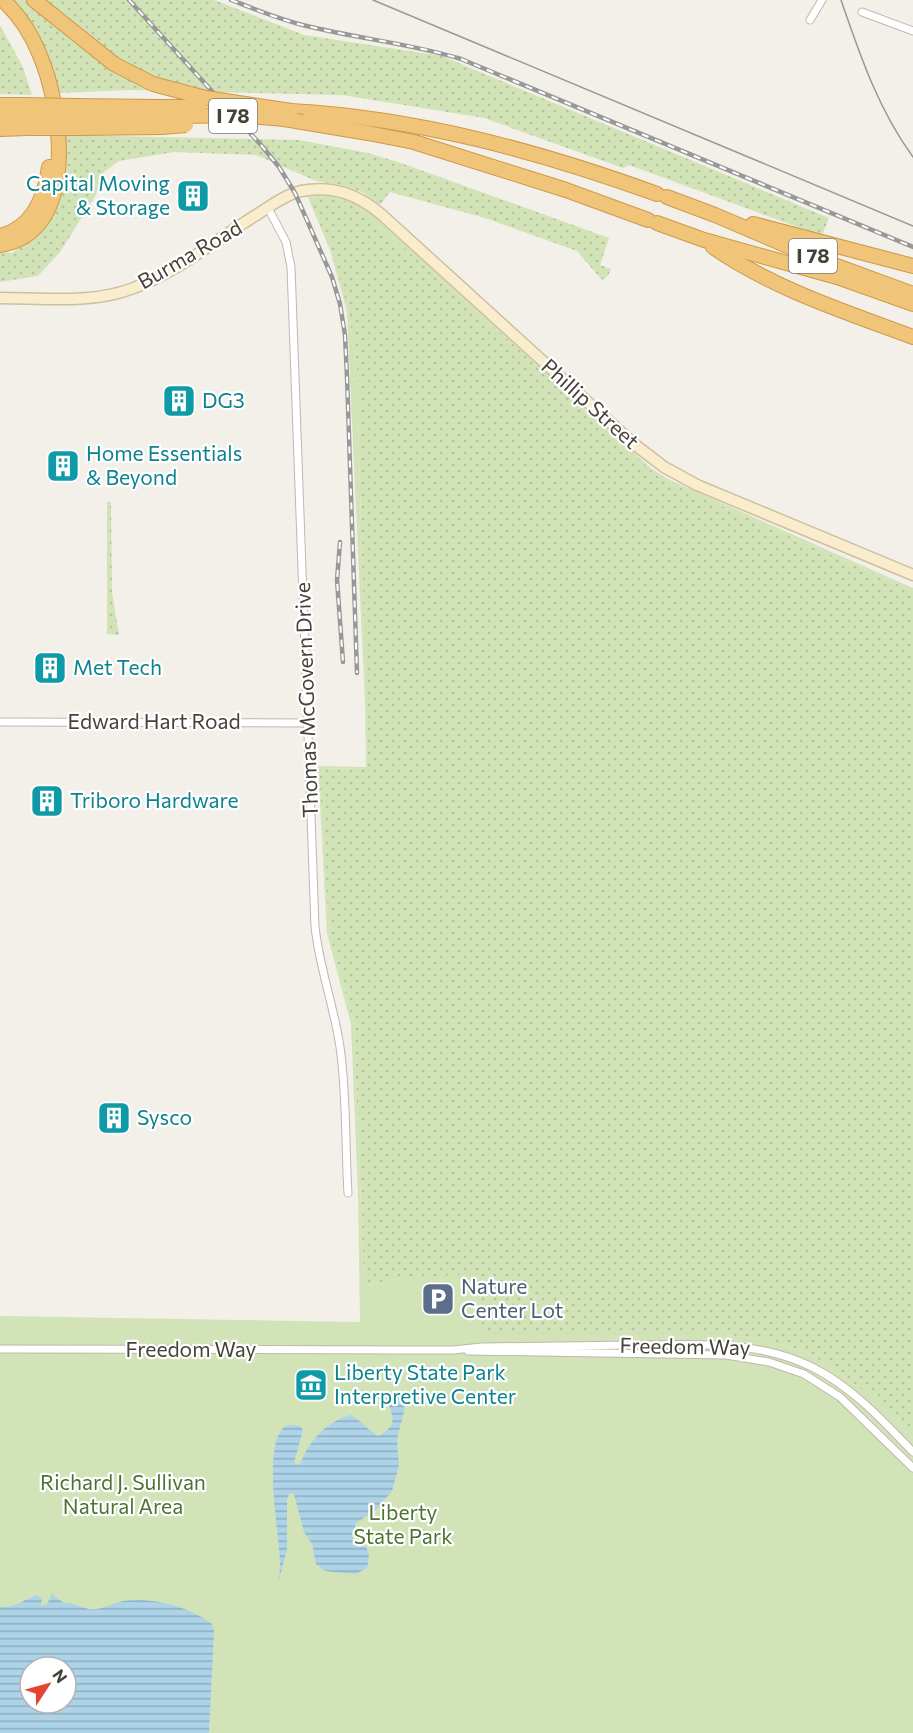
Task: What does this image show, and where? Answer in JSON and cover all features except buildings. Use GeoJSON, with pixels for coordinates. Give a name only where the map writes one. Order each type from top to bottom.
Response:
{"type":"FeatureCollection","features":[{"type":"Feature","properties":{"kind":"highway"},"geometry":{"type":"LineString","coordinates":[[0,245],[20,238],[33,229],[43,217],[55,188],[59,156],[56,109],[45,69],[27,28],[3,0]]}},
{"type":"Feature","properties":{"kind":"highway"},"geometry":{"type":"LineString","coordinates":[[34,0],[114,64],[153,84],[206,98],[291,111]]}},
{"type":"Feature","properties":{"kind":"highway"},"geometry":{"type":"LineString","coordinates":[[0,9],[24,40],[38,72],[46,104],[50,145],[48,178],[39,205],[21,226],[0,236]]}},
{"type":"Feature","properties":{"kind":"highway","name":"I 78"},"geometry":{"type":"LineString","coordinates":[[0,105],[26,116]]}},
{"type":"Feature","properties":{"kind":"highway","name":"I 78"},"geometry":{"type":"LineString","coordinates":[[162,117],[291,111],[379,119],[463,135],[564,162],[715,214],[815,257],[913,294]]}},
{"type":"Feature","properties":{"kind":"highway","name":"I 78"},"geometry":{"type":"LineString","coordinates":[[0,115],[247,117],[335,127],[385,136],[429,147],[566,190],[704,240],[837,277],[913,304]]}},
{"type":"Feature","properties":{"kind":"highway"},"geometry":{"type":"LineString","coordinates":[[0,129],[26,116],[162,117]]}},
{"type":"Feature","properties":{"kind":"highway"},"geometry":{"type":"LineString","coordinates":[[715,214],[913,266]]}},
{"type":"Feature","properties":{"kind":"highway"},"geometry":{"type":"LineString","coordinates":[[704,240],[742,267],[767,280],[858,318],[913,337]]}},
{"type":"Feature","properties":{"kind":"street"},"geometry":{"type":"LineString","coordinates":[[810,20],[822,0]]}},
{"type":"Feature","properties":{"kind":"street"},"geometry":{"type":"LineString","coordinates":[[862,12],[913,31]]}},
{"type":"Feature","properties":{"kind":"street","name":"Phillip Street"},"geometry":{"type":"LineString","coordinates":[[302,191],[336,190],[356,195],[372,206],[634,444],[664,467],[697,485],[913,575]]}},
{"type":"Feature","properties":{"kind":"street","name":"Burma Road"},"geometry":{"type":"LineString","coordinates":[[0,298],[95,298],[131,289],[175,267],[288,196],[302,191]]}},
{"type":"Feature","properties":{"kind":"street","name":"Thomas McGovern Drive"},"geometry":{"type":"LineString","coordinates":[[268,208],[286,242],[291,267],[315,926],[321,966],[341,1050],[348,1193]]}},
{"type":"Feature","properties":{"kind":"street","name":"Edward Hart Road"},"geometry":{"type":"LineString","coordinates":[[0,722],[308,723]]}},
{"type":"Feature","properties":{"kind":"street","name":"Freedom Way"},"geometry":{"type":"LineString","coordinates":[[453,1350],[482,1347],[709,1345],[765,1350],[800,1361],[833,1379],[862,1401],[913,1452]]}},
{"type":"Feature","properties":{"kind":"street","name":"Freedom Way"},"geometry":{"type":"LineString","coordinates":[[0,1349],[453,1350],[483,1353],[726,1355],[759,1359],[792,1370],[824,1385],[848,1403],[913,1468]]}},
{"type":"Feature","properties":{"kind":"street"},"geometry":{"type":"LineString","coordinates":[[884,1438],[891,1430]]}},
{"type":"Feature","properties":{"kind":"green space"},"geometry":{"type":"Polygon","coordinates":[[[7,0],[214,0],[304,35],[442,56],[829,218],[822,236],[629,165],[623,168],[484,118],[342,95],[132,90],[59,93],[48,58],[37,37],[7,0]]]}},
{"type":"Feature","properties":{"kind":"green space"},"geometry":{"type":"Polygon","coordinates":[[[0,25],[23,67],[32,95],[0,94],[0,25]]]}},
{"type":"Feature","properties":{"kind":"green space"},"geometry":{"type":"Polygon","coordinates":[[[65,135],[299,140],[368,153],[609,238],[600,265],[611,269],[608,276],[602,280],[577,251],[485,218],[390,192],[380,205],[362,192],[342,185],[316,181],[256,155],[174,152],[119,161],[104,172],[96,195],[60,252],[38,276],[0,282],[0,252],[12,253],[41,232],[59,197],[65,135]]]}},
{"type":"Feature","properties":{"kind":"green space","name":"Liberty State Park"},"geometry":{"type":"Polygon","coordinates":[[[329,195],[353,202],[365,208],[652,469],[670,480],[913,588],[913,591],[670,483],[651,470],[511,342],[353,203],[328,197],[310,199],[331,251],[349,313],[357,368],[367,769],[319,768],[329,933],[354,1025],[364,1286],[401,1278],[473,1274],[483,1334],[718,1334],[762,1339],[809,1353],[864,1391],[913,1438],[913,1733],[209,1733],[78,1663],[78,1655],[62,1655],[0,1622],[0,1316],[360,1322],[358,1193],[351,1024],[327,933],[318,766],[366,767],[347,312],[330,250],[308,197],[329,195]]]}},
{"type":"Feature","properties":{"kind":"green space"},"geometry":{"type":"Polygon","coordinates":[[[328,197],[353,203],[511,342],[651,470],[670,483],[913,591],[913,1438],[864,1391],[809,1353],[762,1339],[718,1334],[483,1334],[401,1278],[364,1286],[354,1025],[329,933],[319,768],[367,769],[357,369],[349,313],[331,251],[309,199],[328,197]]]}},
{"type":"Feature","properties":{"kind":"green space"},"geometry":{"type":"Polygon","coordinates":[[[107,502],[111,502],[112,592],[119,635],[107,634],[107,502]]]}},
{"type":"Feature","properties":{"kind":"water"},"geometry":{"type":"Polygon","coordinates":[[[396,1393],[402,1394],[405,1398],[397,1439],[399,1465],[392,1491],[377,1509],[356,1523],[352,1537],[356,1544],[363,1543],[367,1549],[369,1558],[367,1568],[356,1574],[325,1571],[316,1564],[312,1544],[304,1532],[294,1494],[290,1493],[287,1499],[287,1549],[278,1584],[280,1565],[273,1473],[277,1439],[283,1428],[295,1425],[300,1426],[303,1430],[294,1463],[298,1465],[320,1432],[342,1418],[351,1415],[378,1436],[385,1432],[392,1423],[386,1397],[396,1393]]]}},
{"type":"Feature","properties":{"kind":"water"},"geometry":{"type":"Polygon","coordinates":[[[52,1594],[64,1603],[92,1609],[123,1601],[146,1600],[170,1604],[192,1612],[212,1624],[214,1632],[209,1733],[0,1733],[0,1607],[16,1605],[37,1595],[42,1599],[41,1606],[47,1604],[52,1594]]]}},
{"type":"Feature","properties":{"kind":"tram line"},"geometry":{"type":"LineString","coordinates":[[373,0],[913,226]]}},
{"type":"Feature","properties":{"kind":"tram line"},"geometry":{"type":"LineString","coordinates":[[841,0],[880,101],[913,157]]}},
{"type":"Feature","properties":{"kind":"railway"},"geometry":{"type":"LineString","coordinates":[[129,0],[279,167],[295,193],[332,277],[340,304],[345,335],[357,673]]}},
{"type":"Feature","properties":{"kind":"railway"},"geometry":{"type":"LineString","coordinates":[[231,0],[301,25],[424,49],[461,59],[913,247]]}},
{"type":"Feature","properties":{"kind":"railway"},"geometry":{"type":"LineString","coordinates":[[340,542],[337,580],[343,662]]}},
{"type":"Feature","properties":{"kind":"place","name":"Capital Moving & Storage"},"geometry":{"type":"Point","coordinates":[193,196]}},
{"type":"Feature","properties":{"kind":"place","name":"DG3"},"geometry":{"type":"Point","coordinates":[179,401]}},
{"type":"Feature","properties":{"kind":"place","name":"Home Essentials & Beyond"},"geometry":{"type":"Point","coordinates":[63,466]}},
{"type":"Feature","properties":{"kind":"place","name":"Met Tech"},"geometry":{"type":"Point","coordinates":[50,668]}},
{"type":"Feature","properties":{"kind":"place","name":"Triboro Hardware"},"geometry":{"type":"Point","coordinates":[47,801]}},
{"type":"Feature","properties":{"kind":"place","name":"Sysco"},"geometry":{"type":"Point","coordinates":[114,1118]}},
{"type":"Feature","properties":{"kind":"place","name":"Nature Center Lot"},"geometry":{"type":"Point","coordinates":[438,1299]}},
{"type":"Feature","properties":{"kind":"place","name":"Liberty State Park Interpretive Center"},"geometry":{"type":"Point","coordinates":[311,1385]}},
{"type":"Feature","properties":{"kind":"park label","name":"Richard J. Sullivan Natural Area"},"geometry":{"type":"Point","coordinates":[123,1495]}}]}
